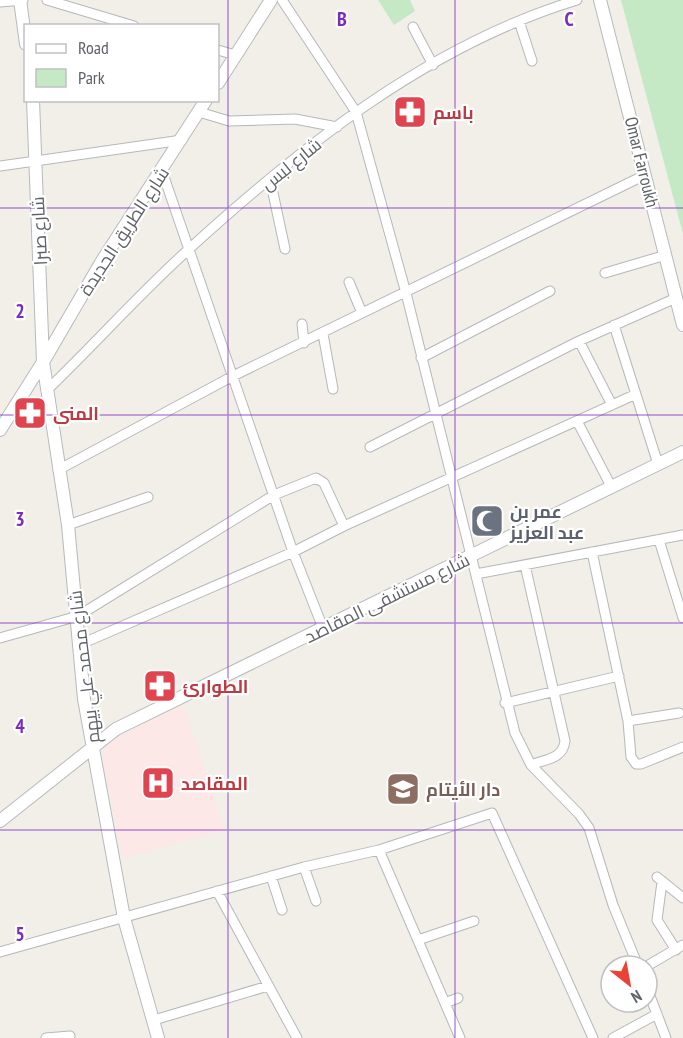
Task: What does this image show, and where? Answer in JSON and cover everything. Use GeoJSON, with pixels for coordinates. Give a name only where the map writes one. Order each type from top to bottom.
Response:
{"type":"FeatureCollection","features":[{"type":"Feature","properties":{"kind":"street"},"geometry":{"type":"LineString","coordinates":[[0,2],[21,0],[24,26]]}},
{"type":"Feature","properties":{"kind":"street"},"geometry":{"type":"LineString","coordinates":[[47,0],[127,24]]}},
{"type":"Feature","properties":{"kind":"street"},"geometry":{"type":"LineString","coordinates":[[219,81],[271,0]]}},
{"type":"Feature","properties":{"kind":"street"},"geometry":{"type":"LineString","coordinates":[[282,0],[356,112],[406,293],[472,557],[505,703],[519,745],[531,765],[570,804],[594,838],[613,905],[633,954]]}},
{"type":"Feature","properties":{"kind":"street","name":"شارع لبس"},"geometry":{"type":"LineString","coordinates":[[47,390],[188,250],[270,179],[356,112],[479,39],[519,21],[577,0]]}},
{"type":"Feature","properties":{"kind":"street","name":"Omar Farroukh"},"geometry":{"type":"LineString","coordinates":[[600,0],[683,325]]}},
{"type":"Feature","properties":{"kind":"street"},"geometry":{"type":"LineString","coordinates":[[519,21],[532,61]]}},
{"type":"Feature","properties":{"kind":"street"},"geometry":{"type":"LineString","coordinates":[[413,27],[433,65]]}},
{"type":"Feature","properties":{"kind":"street"},"geometry":{"type":"LineString","coordinates":[[219,50],[235,55]]}},
{"type":"Feature","properties":{"kind":"street","name":"شارع صبرا"},"geometry":{"type":"LineString","coordinates":[[33,102],[44,362]]}},
{"type":"Feature","properties":{"kind":"street","name":"شارع الطريق الجديدة"},"geometry":{"type":"LineString","coordinates":[[0,430],[44,362],[102,261],[205,102]]}},
{"type":"Feature","properties":{"kind":"street"},"geometry":{"type":"LineString","coordinates":[[199,112],[229,121],[295,119],[337,127]]}},
{"type":"Feature","properties":{"kind":"street"},"geometry":{"type":"LineString","coordinates":[[0,165],[182,140]]}},
{"type":"Feature","properties":{"kind":"street"},"geometry":{"type":"LineString","coordinates":[[162,171],[293,552],[324,628]]}},
{"type":"Feature","properties":{"kind":"street"},"geometry":{"type":"LineString","coordinates":[[58,470],[232,376],[304,343],[645,175]]}},
{"type":"Feature","properties":{"kind":"street"},"geometry":{"type":"LineString","coordinates":[[270,179],[285,249]]}},
{"type":"Feature","properties":{"kind":"street"},"geometry":{"type":"LineString","coordinates":[[605,273],[666,255]]}},
{"type":"Feature","properties":{"kind":"street"},"geometry":{"type":"LineString","coordinates":[[350,282],[362,313]]}},
{"type":"Feature","properties":{"kind":"street"},"geometry":{"type":"LineString","coordinates":[[421,358],[550,291]]}},
{"type":"Feature","properties":{"kind":"street"},"geometry":{"type":"LineString","coordinates":[[370,447],[579,342],[676,298]]}},
{"type":"Feature","properties":{"kind":"street"},"geometry":{"type":"LineString","coordinates":[[302,324],[304,343]]}},
{"type":"Feature","properties":{"kind":"street"},"geometry":{"type":"LineString","coordinates":[[614,325],[634,395],[658,464]]}},
{"type":"Feature","properties":{"kind":"street"},"geometry":{"type":"LineString","coordinates":[[322,334],[333,389]]}},
{"type":"Feature","properties":{"kind":"street"},"geometry":{"type":"LineString","coordinates":[[579,342],[612,405]]}},
{"type":"Feature","properties":{"kind":"street","name":"شارع محمد علي بيهم"},"geometry":{"type":"LineString","coordinates":[[44,362],[58,470],[68,525],[81,644],[84,699],[124,918],[158,1038]]}},
{"type":"Feature","properties":{"kind":"street"},"geometry":{"type":"LineString","coordinates":[[81,644],[293,552],[344,526],[634,395]]}},
{"type":"Feature","properties":{"kind":"street"},"geometry":{"type":"LineString","coordinates":[[577,421],[612,488]]}},
{"type":"Feature","properties":{"kind":"street","name":"شارع مستشفى المقاصد"},"geometry":{"type":"LineString","coordinates":[[0,821],[126,724],[683,452]]}},
{"type":"Feature","properties":{"kind":"street"},"geometry":{"type":"LineString","coordinates":[[0,638],[78,616],[274,495],[316,478],[324,483],[344,526]]}},
{"type":"Feature","properties":{"kind":"street"},"geometry":{"type":"LineString","coordinates":[[68,525],[141,496]]}},
{"type":"Feature","properties":{"kind":"street"},"geometry":{"type":"LineString","coordinates":[[476,574],[683,535]]}},
{"type":"Feature","properties":{"kind":"street"},"geometry":{"type":"LineString","coordinates":[[659,540],[683,618]]}},
{"type":"Feature","properties":{"kind":"street"},"geometry":{"type":"LineString","coordinates":[[592,552],[628,721],[633,761],[641,764],[683,747]]}},
{"type":"Feature","properties":{"kind":"street"},"geometry":{"type":"LineString","coordinates":[[525,565],[565,741],[564,750],[560,755],[531,765]]}},
{"type":"Feature","properties":{"kind":"street"},"geometry":{"type":"LineString","coordinates":[[505,703],[619,676]]}},
{"type":"Feature","properties":{"kind":"street"},"geometry":{"type":"LineString","coordinates":[[628,721],[679,713]]}},
{"type":"Feature","properties":{"kind":"street"},"geometry":{"type":"LineString","coordinates":[[0,952],[78,928],[124,918],[304,867],[379,850],[489,813],[494,814],[502,831],[592,1038]]}},
{"type":"Feature","properties":{"kind":"street"},"geometry":{"type":"LineString","coordinates":[[379,850],[460,1038]]}},
{"type":"Feature","properties":{"kind":"street"},"geometry":{"type":"LineString","coordinates":[[304,867],[315,901]]}},
{"type":"Feature","properties":{"kind":"street"},"geometry":{"type":"LineString","coordinates":[[271,876],[282,910]]}},
{"type":"Feature","properties":{"kind":"street"},"geometry":{"type":"LineString","coordinates":[[659,959],[679,947],[657,920],[660,879],[683,898]]}},
{"type":"Feature","properties":{"kind":"street"},"geometry":{"type":"LineString","coordinates":[[217,891],[297,1038]]}},
{"type":"Feature","properties":{"kind":"street"},"geometry":{"type":"LineString","coordinates":[[418,940],[474,921]]}},
{"type":"Feature","properties":{"kind":"street"},"geometry":{"type":"LineString","coordinates":[[154,1020],[268,986]]}},
{"type":"Feature","properties":{"kind":"street"},"geometry":{"type":"LineString","coordinates":[[445,1003],[458,998]]}},
{"type":"Feature","properties":{"kind":"street"},"geometry":{"type":"LineString","coordinates":[[613,1038],[657,1014],[666,1038]]}},
{"type":"Feature","properties":{"kind":"street"},"geometry":{"type":"LineString","coordinates":[[46,1038],[70,1036]]}},
{"type":"Feature","properties":{"kind":"shaded area","name":"المقاصد"},"geometry":{"type":"Polygon","coordinates":[[[182,700],[225,830],[123,858],[102,760],[104,749],[112,737],[182,700]]]}},
{"type":"Feature","properties":{"kind":"green space"},"geometry":{"type":"Polygon","coordinates":[[[378,0],[410,0],[415,11],[394,25],[378,0]]]}},
{"type":"Feature","properties":{"kind":"green space"},"geometry":{"type":"Polygon","coordinates":[[[621,0],[683,0],[683,234],[621,0]]]}},
{"type":"Feature","properties":{"kind":"place","name":"باسم"},"geometry":{"type":"Point","coordinates":[410,112]}},
{"type":"Feature","properties":{"kind":"place","name":"المنى"},"geometry":{"type":"Point","coordinates":[30,413]}},
{"type":"Feature","properties":{"kind":"place","name":"عمر بن عبد العزيز"},"geometry":{"type":"Point","coordinates":[487,521]}},
{"type":"Feature","properties":{"kind":"place","name":"الطوارئ"},"geometry":{"type":"Point","coordinates":[160,686]}},
{"type":"Feature","properties":{"kind":"place","name":"المقاصد"},"geometry":{"type":"Point","coordinates":[158,783]}},
{"type":"Feature","properties":{"kind":"place","name":"دار الأيتام"},"geometry":{"type":"Point","coordinates":[403,789]}}]}
